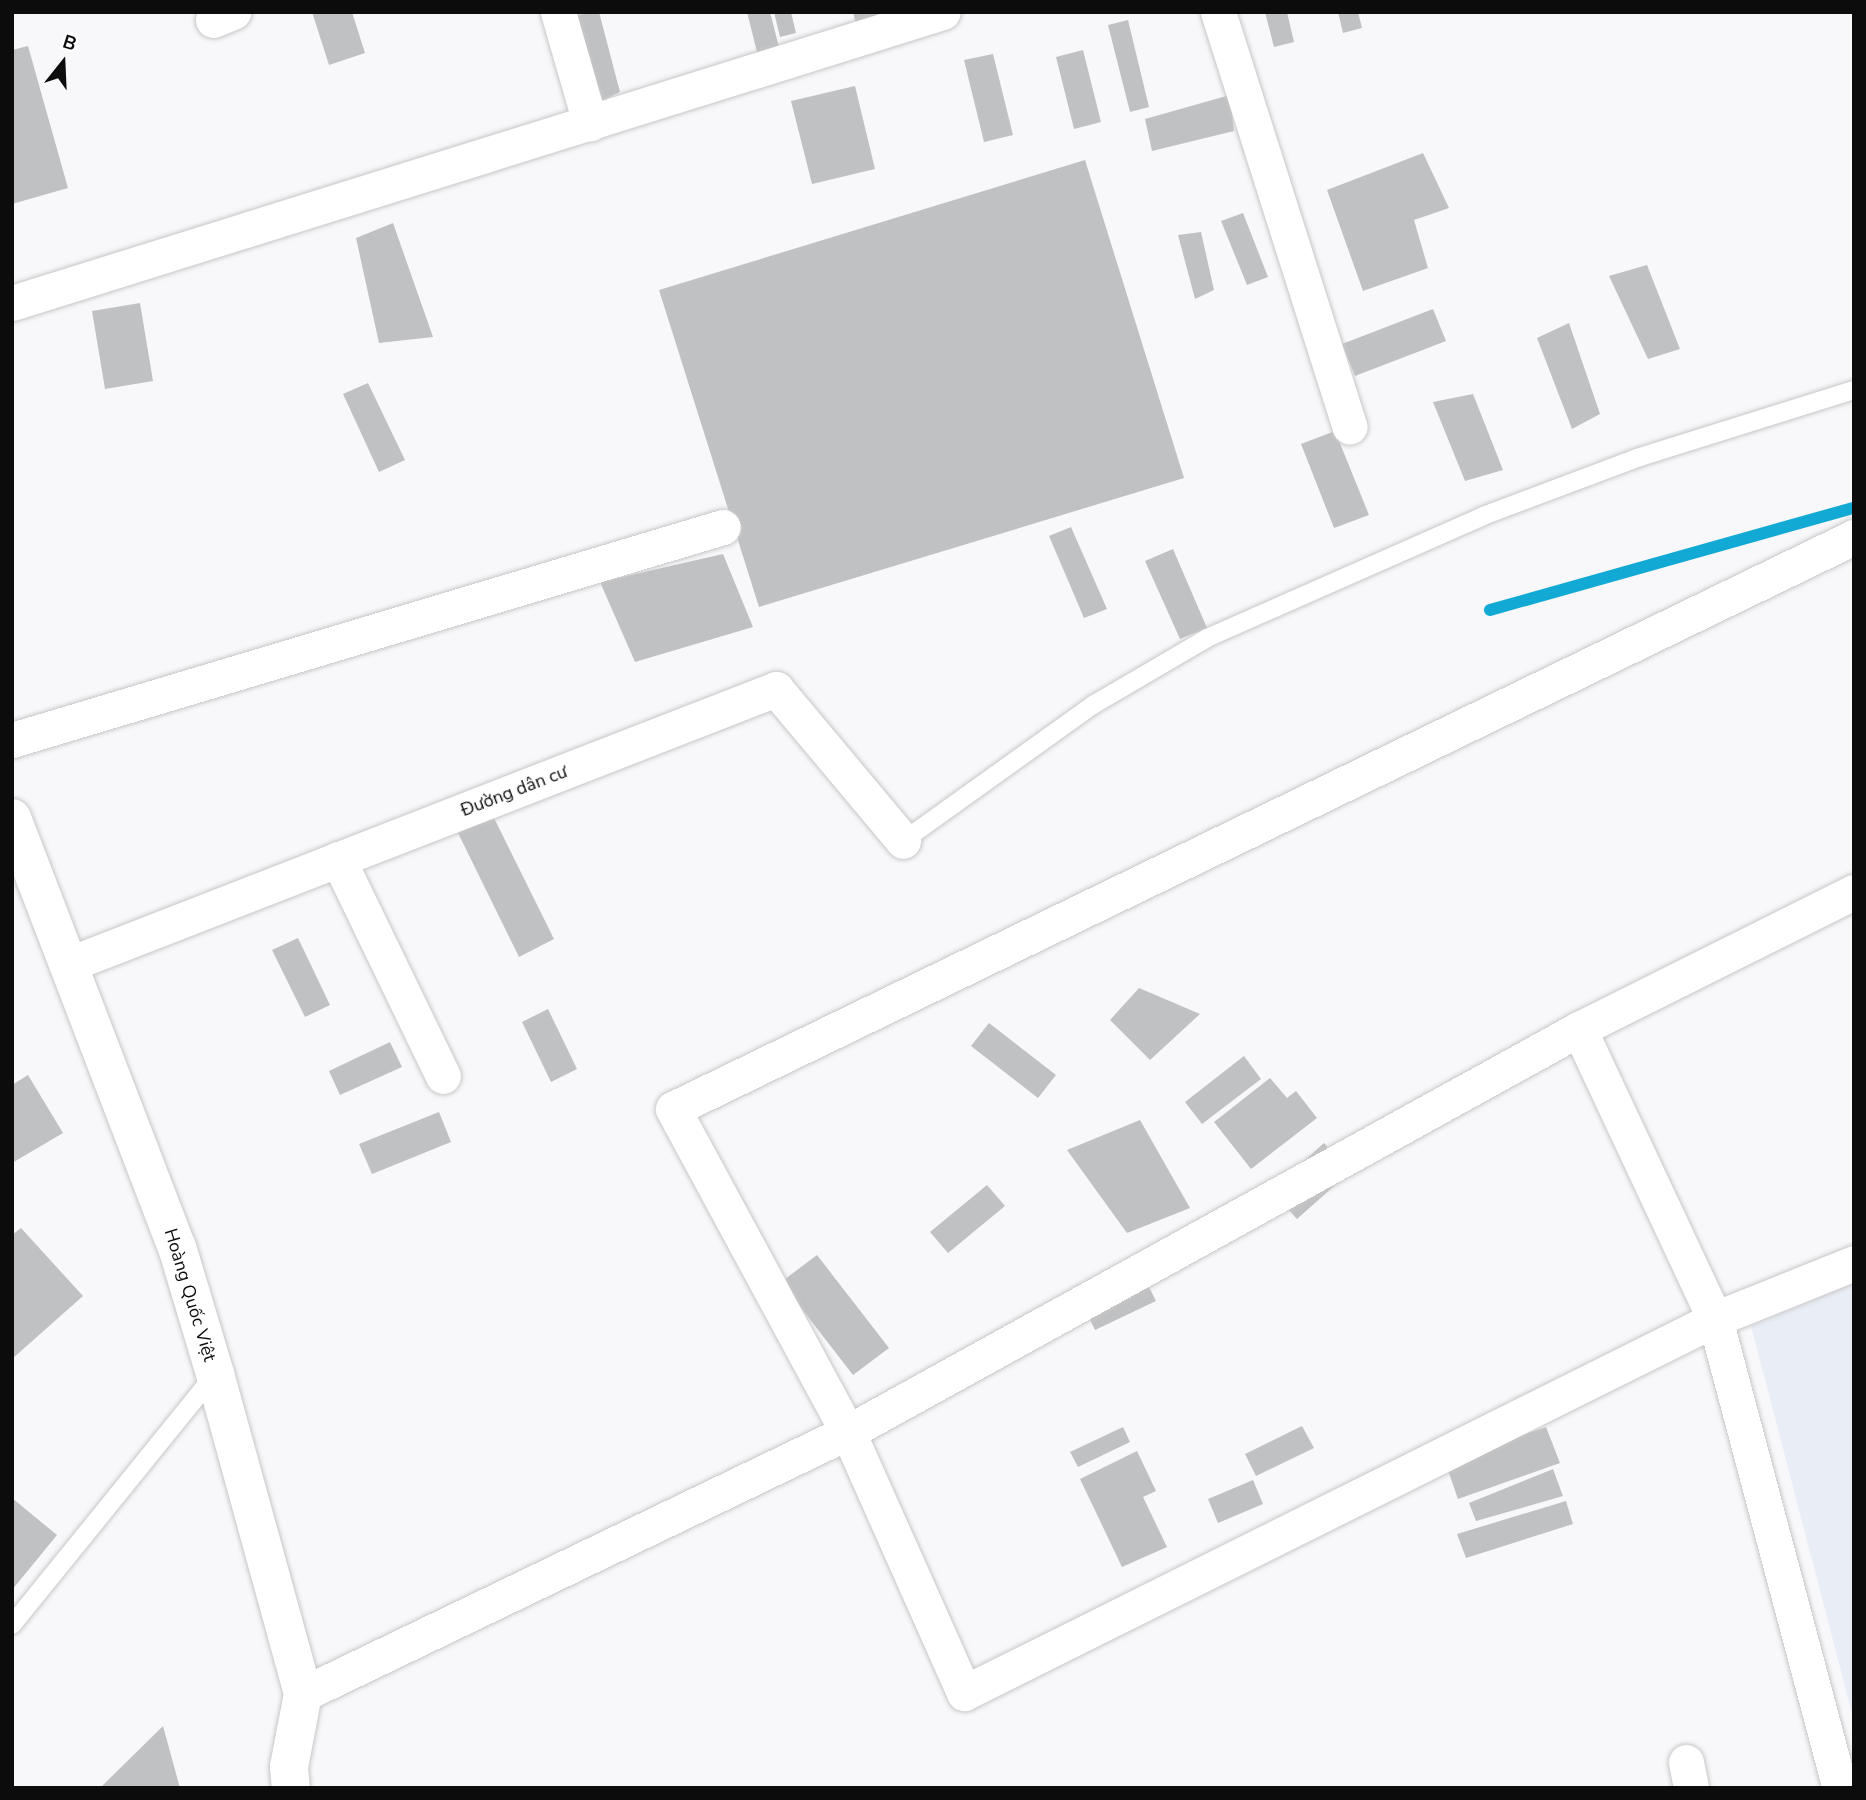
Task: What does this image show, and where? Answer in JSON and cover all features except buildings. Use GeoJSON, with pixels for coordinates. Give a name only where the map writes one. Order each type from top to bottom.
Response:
{"type":"FeatureCollection","features":[{"type":"Feature","properties":{"kind":"street"},"geometry":{"type":"LineString","coordinates":[[558,12],[590,123]]}},
{"type":"Feature","properties":{"kind":"street"},"geometry":{"type":"LineString","coordinates":[[12,303],[943,12]]}},
{"type":"Feature","properties":{"kind":"street"},"geometry":{"type":"LineString","coordinates":[[1218,12],[1350,427]]}},
{"type":"Feature","properties":{"kind":"street"},"geometry":{"type":"LineString","coordinates":[[12,740],[723,527]]}},
{"type":"Feature","properties":{"kind":"street"},"geometry":{"type":"LineString","coordinates":[[1854,537],[673,1109],[848,1432],[964,1693],[1715,1319],[1854,1263]]}},
{"type":"Feature","properties":{"kind":"street","name":"Đường dân cư"},"geometry":{"type":"LineString","coordinates":[[67,965],[776,689],[903,841]]}},
{"type":"Feature","properties":{"kind":"street","name":"Hoàng Quốc Việt"},"geometry":{"type":"LineString","coordinates":[[12,818],[177,1247],[215,1374],[303,1693],[289,1767],[291,1788]]}},
{"type":"Feature","properties":{"kind":"street"},"geometry":{"type":"LineString","coordinates":[[338,859],[443,1076]]}},
{"type":"Feature","properties":{"kind":"street"},"geometry":{"type":"LineString","coordinates":[[303,1693],[848,1432],[1579,1030],[1854,892]]}},
{"type":"Feature","properties":{"kind":"street"},"geometry":{"type":"LineString","coordinates":[[1579,1030],[1715,1319],[1840,1788]]}},
{"type":"Feature","properties":{"kind":"lane"},"geometry":{"type":"LineString","coordinates":[[903,841],[1093,705],[1207,638],[1483,516],[1637,458],[1854,390]]}},
{"type":"Feature","properties":{"kind":"lane"},"geometry":{"type":"LineString","coordinates":[[12,1625],[215,1374]]}},
{"type":"Feature","properties":{"kind":"shaded area"},"geometry":{"type":"Polygon","coordinates":[[[1854,1283],[1854,1721],[1751,1326],[1854,1283]]]}},
{"type":"Feature","properties":{"kind":"waterway"},"geometry":{"type":"LineString","coordinates":[[1490,610],[1854,508]]}}]}
